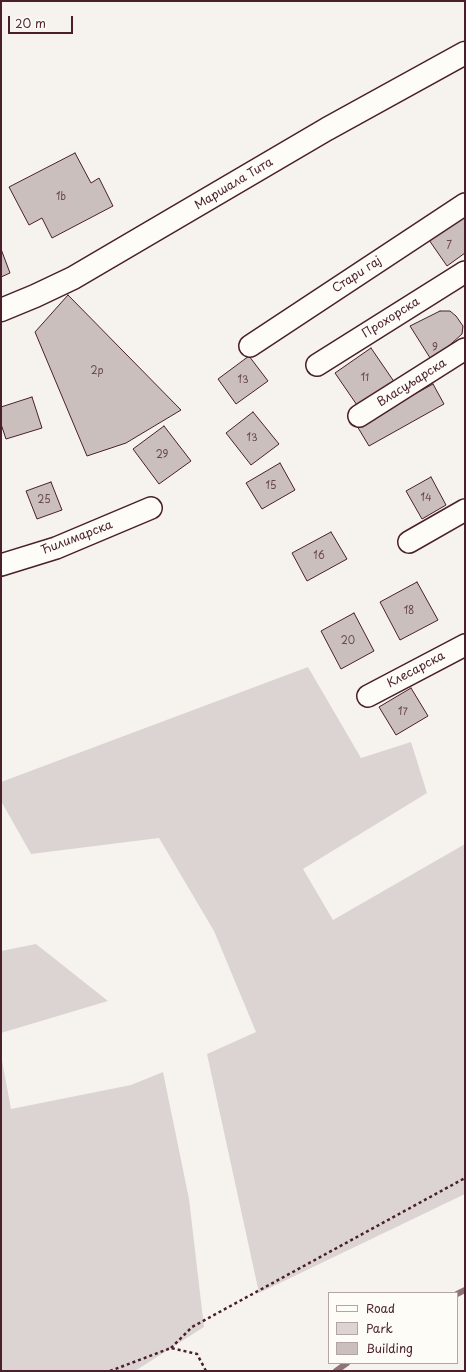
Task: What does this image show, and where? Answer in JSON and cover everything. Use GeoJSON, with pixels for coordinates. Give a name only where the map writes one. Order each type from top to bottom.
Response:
{"type":"FeatureCollection","features":[{"type":"Feature","properties":{"kind":"street","name":"Маршала Тита"},"geometry":{"type":"LineString","coordinates":[[1,310],[36,296],[73,278],[327,129],[465,53]]}},
{"type":"Feature","properties":{"kind":"street","name":"Стари гај"},"geometry":{"type":"LineString","coordinates":[[250,346],[465,204]]}},
{"type":"Feature","properties":{"kind":"street","name":"Прохорска"},"geometry":{"type":"LineString","coordinates":[[317,365],[465,272]]}},
{"type":"Feature","properties":{"kind":"street","name":"Власуљарска"},"geometry":{"type":"LineString","coordinates":[[359,416],[465,349]]}},
{"type":"Feature","properties":{"kind":"street","name":"Ћилимарска"},"geometry":{"type":"LineString","coordinates":[[1,565],[56,548],[151,508]]}},
{"type":"Feature","properties":{"kind":"street"},"geometry":{"type":"LineString","coordinates":[[409,542],[465,510]]}},
{"type":"Feature","properties":{"kind":"street","name":"Клесарска"},"geometry":{"type":"LineString","coordinates":[[368,696],[465,645]]}},
{"type":"Feature","properties":{"kind":"path"},"geometry":{"type":"LineString","coordinates":[[110,1371],[171,1348],[192,1327],[465,1178]]}},
{"type":"Feature","properties":{"kind":"path"},"geometry":{"type":"LineString","coordinates":[[171,1348],[197,1354],[206,1371]]}},
{"type":"Feature","properties":{"kind":"green space"},"geometry":{"type":"Polygon","coordinates":[[[308,667],[361,758],[411,742],[427,793],[303,869],[333,920],[465,844],[465,1194],[259,1293],[207,1054],[256,1032],[214,931],[159,838],[31,854],[1,801],[1,782],[308,667]]]}},
{"type":"Feature","properties":{"kind":"green space"},"geometry":{"type":"Polygon","coordinates":[[[36,944],[108,1001],[1,1033],[1,951],[36,944]]]}},
{"type":"Feature","properties":{"kind":"green space"},"geometry":{"type":"Polygon","coordinates":[[[1,1055],[11,1109],[131,1085],[163,1072],[189,1199],[204,1327],[135,1371],[1,1371],[1,1055]]]}},
{"type":"Feature","properties":{"kind":"building"},"geometry":{"type":"Polygon","coordinates":[[[75,153],[91,183],[99,178],[113,206],[52,238],[42,218],[29,225],[9,187],[75,153]]]}},
{"type":"Feature","properties":{"kind":"building"},"geometry":{"type":"Polygon","coordinates":[[[465,214],[465,253],[447,266],[429,240],[465,214]]]}},
{"type":"Feature","properties":{"kind":"building"},"geometry":{"type":"Polygon","coordinates":[[[1,249],[10,273],[1,277],[1,249]]]}},
{"type":"Feature","properties":{"kind":"building"},"geometry":{"type":"Polygon","coordinates":[[[68,295],[181,410],[126,443],[87,456],[35,332],[68,295]]]}},
{"type":"Feature","properties":{"kind":"building"},"geometry":{"type":"Polygon","coordinates":[[[440,311],[450,311],[456,316],[463,326],[462,334],[432,361],[410,326],[440,311]]]}},
{"type":"Feature","properties":{"kind":"building"},"geometry":{"type":"Polygon","coordinates":[[[371,348],[395,383],[359,408],[335,373],[371,348]]]}},
{"type":"Feature","properties":{"kind":"building"},"geometry":{"type":"Polygon","coordinates":[[[249,356],[268,381],[236,404],[218,379],[249,356]]]}},
{"type":"Feature","properties":{"kind":"building"},"geometry":{"type":"Polygon","coordinates":[[[433,384],[444,404],[369,446],[357,426],[433,384]]]}},
{"type":"Feature","properties":{"kind":"building"},"geometry":{"type":"Polygon","coordinates":[[[32,397],[42,428],[6,439],[1,424],[1,407],[32,397]]]}},
{"type":"Feature","properties":{"kind":"building"},"geometry":{"type":"Polygon","coordinates":[[[253,412],[279,444],[251,465],[226,433],[253,412]]]}},
{"type":"Feature","properties":{"kind":"building"},"geometry":{"type":"Polygon","coordinates":[[[164,426],[191,461],[159,484],[133,449],[164,426]]]}},
{"type":"Feature","properties":{"kind":"building"},"geometry":{"type":"Polygon","coordinates":[[[280,463],[295,490],[262,509],[246,483],[280,463]]]}},
{"type":"Feature","properties":{"kind":"building"},"geometry":{"type":"Polygon","coordinates":[[[431,477],[446,505],[422,519],[406,491],[431,477]]]}},
{"type":"Feature","properties":{"kind":"building"},"geometry":{"type":"Polygon","coordinates":[[[51,482],[62,510],[37,519],[26,491],[51,482]]]}},
{"type":"Feature","properties":{"kind":"building"},"geometry":{"type":"Polygon","coordinates":[[[331,532],[347,559],[307,581],[292,553],[331,532]]]}},
{"type":"Feature","properties":{"kind":"building"},"geometry":{"type":"Polygon","coordinates":[[[417,582],[438,620],[400,640],[380,602],[417,582]]]}},
{"type":"Feature","properties":{"kind":"building"},"geometry":{"type":"Polygon","coordinates":[[[354,613],[374,651],[341,669],[321,631],[354,613]]]}},
{"type":"Feature","properties":{"kind":"building"},"geometry":{"type":"Polygon","coordinates":[[[411,688],[428,716],[396,735],[379,707],[411,688]]]}},
{"type":"Feature","properties":{"kind":"waterway"},"geometry":{"type":"LineString","coordinates":[[458,1294],[465,1290]]}},
{"type":"Feature","properties":{"kind":"waterway"},"geometry":{"type":"LineString","coordinates":[[336,1371],[346,1364]]}}]}
